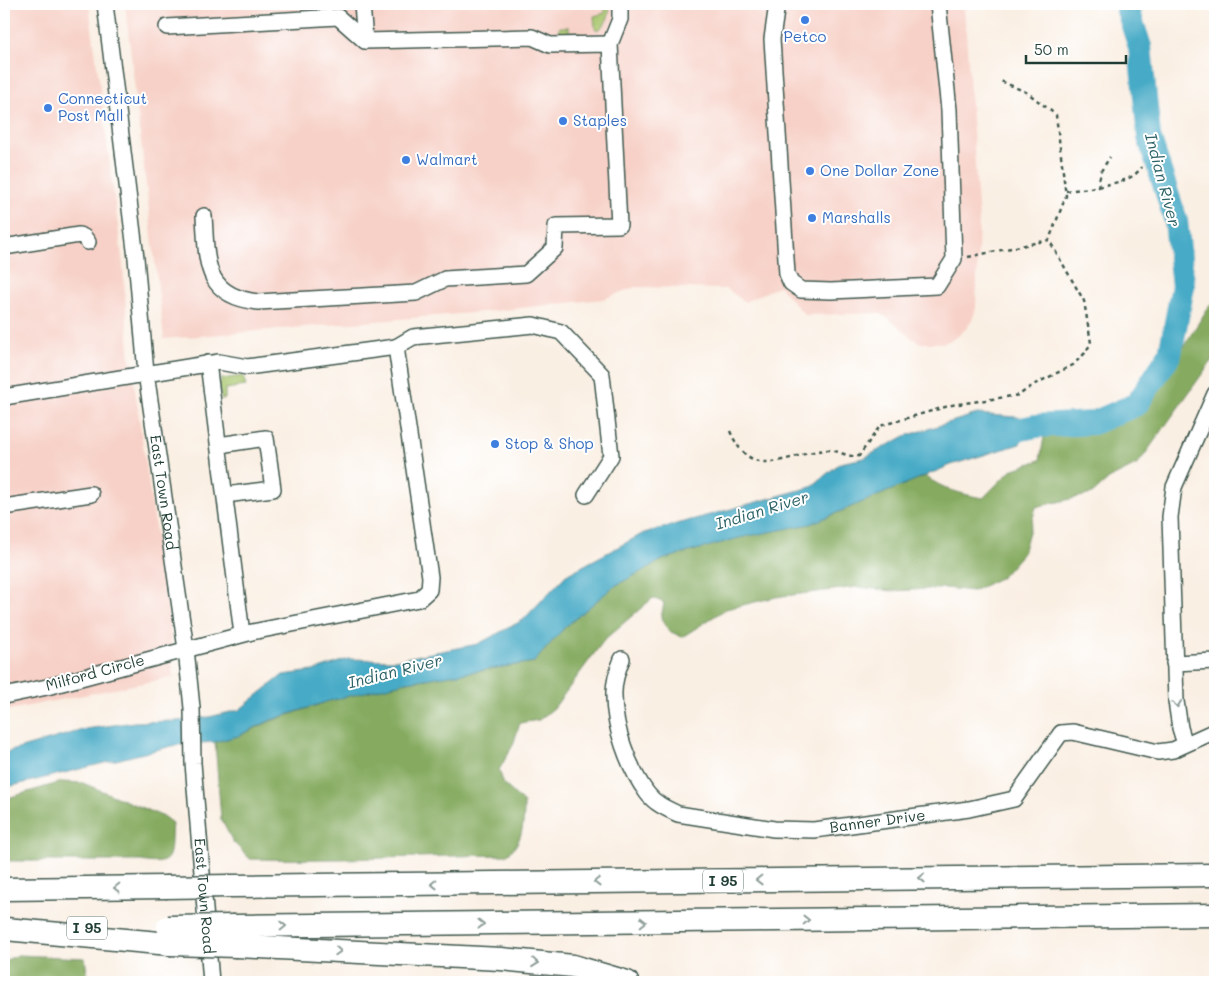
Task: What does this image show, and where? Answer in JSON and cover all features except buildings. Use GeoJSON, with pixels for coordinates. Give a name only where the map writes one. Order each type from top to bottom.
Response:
{"type":"FeatureCollection","features":[{"type":"Feature","properties":{"kind":"highway"},"geometry":{"type":"LineString","coordinates":[[949,878],[1215,861]]}},
{"type":"Feature","properties":{"kind":"highway","name":"I 95"},"geometry":{"type":"LineString","coordinates":[[4,889],[1215,875]]}},
{"type":"Feature","properties":{"kind":"highway"},"geometry":{"type":"LineString","coordinates":[[4,929],[236,936],[1215,915]]}},
{"type":"Feature","properties":{"kind":"highway"},"geometry":{"type":"LineString","coordinates":[[236,936],[573,966],[627,982]]}},
{"type":"Feature","properties":{"kind":"street","name":"East Town Road"},"geometry":{"type":"LineString","coordinates":[[105,4],[136,258],[146,373],[186,648],[192,708],[193,763],[211,982]]}},
{"type":"Feature","properties":{"kind":"street"},"geometry":{"type":"LineString","coordinates":[[362,4],[366,41]]}},
{"type":"Feature","properties":{"kind":"street"},"geometry":{"type":"LineString","coordinates":[[204,216],[207,263],[213,280],[221,289],[244,300],[258,302],[416,293],[445,279],[526,274],[555,248],[556,226],[619,225],[610,44],[620,19],[620,4]]}},
{"type":"Feature","properties":{"kind":"street"},"geometry":{"type":"LineString","coordinates":[[777,4],[772,39],[787,274],[792,282],[801,290],[831,291],[938,286],[954,259],[949,110],[938,4]]}},
{"type":"Feature","properties":{"kind":"street"},"geometry":{"type":"LineString","coordinates":[[167,27],[338,18],[366,41],[532,37],[550,44],[610,44]]}},
{"type":"Feature","properties":{"kind":"street"},"geometry":{"type":"LineString","coordinates":[[4,247],[79,235],[88,242]]}},
{"type":"Feature","properties":{"kind":"street"},"geometry":{"type":"LineString","coordinates":[[4,397],[208,363],[218,362],[247,368],[396,347],[413,337],[533,324],[561,332],[602,375],[611,456],[586,495]]}},
{"type":"Feature","properties":{"kind":"street","name":"Milford Circle"},"geometry":{"type":"LineString","coordinates":[[4,696],[48,687],[242,634],[419,599],[429,590],[430,577],[396,347]]}},
{"type":"Feature","properties":{"kind":"street"},"geometry":{"type":"LineString","coordinates":[[208,363],[242,634]]}},
{"type":"Feature","properties":{"kind":"street"},"geometry":{"type":"LineString","coordinates":[[1185,744],[1180,728],[1174,663],[1170,517],[1174,487],[1215,394]]}},
{"type":"Feature","properties":{"kind":"street"},"geometry":{"type":"LineString","coordinates":[[219,445],[266,438],[274,489],[225,495]]}},
{"type":"Feature","properties":{"kind":"street"},"geometry":{"type":"LineString","coordinates":[[4,507],[91,494]]}},
{"type":"Feature","properties":{"kind":"street","name":"Banner Drive"},"geometry":{"type":"LineString","coordinates":[[622,659],[616,674],[614,692],[622,740],[632,766],[647,793],[655,802],[678,814],[692,818],[774,829],[814,830],[968,809],[1014,799],[1061,733],[1073,732],[1158,752],[1173,750],[1215,730]]}},
{"type":"Feature","properties":{"kind":"street"},"geometry":{"type":"LineString","coordinates":[[1174,663],[1215,661]]}},
{"type":"Feature","properties":{"kind":"path"},"geometry":{"type":"LineString","coordinates":[[1001,81],[1028,93],[1056,115],[1066,196],[1049,240]]}},
{"type":"Feature","properties":{"kind":"path"},"geometry":{"type":"LineString","coordinates":[[1098,187],[1101,171],[1110,157]]}},
{"type":"Feature","properties":{"kind":"path"},"geometry":{"type":"LineString","coordinates":[[1066,191],[1098,187],[1127,180],[1136,175],[1142,167]]}},
{"type":"Feature","properties":{"kind":"path"},"geometry":{"type":"LineString","coordinates":[[954,259],[1010,250],[1049,240]]}},
{"type":"Feature","properties":{"kind":"path"},"geometry":{"type":"LineString","coordinates":[[730,431],[736,444],[747,458],[771,463],[827,450],[850,457],[859,456],[880,426],[952,405],[1019,395],[1035,384],[1073,364],[1085,353],[1091,343],[1084,301],[1049,240]]}},
{"type":"Feature","properties":{"kind":"shaded area"},"geometry":{"type":"Polygon","coordinates":[[[4,4],[89,4],[123,265],[129,350],[170,627],[173,677],[4,711],[4,4]]]}},
{"type":"Feature","properties":{"kind":"shaded area"},"geometry":{"type":"Polygon","coordinates":[[[125,4],[964,4],[979,221],[976,308],[973,318],[967,328],[952,340],[943,343],[921,343],[879,313],[805,315],[779,286],[745,302],[727,289],[635,287],[603,299],[495,311],[164,339],[125,4]]]}},
{"type":"Feature","properties":{"kind":"green space"},"geometry":{"type":"Polygon","coordinates":[[[605,4],[610,4],[609,16],[606,23],[597,30],[595,28],[594,16],[605,13],[605,4]]]}},
{"type":"Feature","properties":{"kind":"green space"},"geometry":{"type":"Polygon","coordinates":[[[560,27],[569,27],[569,32],[579,32],[580,34],[573,37],[560,33],[558,31],[560,27]]]}},
{"type":"Feature","properties":{"kind":"green space"},"geometry":{"type":"Polygon","coordinates":[[[1210,305],[1215,305],[1215,356],[1138,464],[1110,478],[1092,494],[1036,507],[1023,553],[1002,577],[973,591],[945,588],[893,591],[857,587],[776,597],[726,609],[682,637],[669,631],[661,618],[664,603],[653,598],[605,639],[554,708],[539,720],[520,723],[513,745],[499,770],[504,784],[524,803],[524,818],[519,839],[512,850],[506,855],[250,859],[233,842],[221,819],[215,742],[238,736],[271,721],[329,701],[406,682],[534,662],[564,628],[613,587],[664,559],[739,537],[810,524],[925,476],[952,490],[983,498],[1011,470],[1040,460],[1044,437],[1052,420],[1082,414],[1126,414],[1140,405],[1162,379],[1210,305]]]}},
{"type":"Feature","properties":{"kind":"green space"},"geometry":{"type":"Polygon","coordinates":[[[243,376],[246,386],[225,389],[225,399],[221,399],[219,384],[221,379],[243,376]]]}},
{"type":"Feature","properties":{"kind":"green space"},"geometry":{"type":"Polygon","coordinates":[[[62,782],[83,783],[164,817],[172,823],[169,856],[166,860],[153,863],[141,861],[4,861],[4,799],[62,782]]]}},
{"type":"Feature","properties":{"kind":"green space"},"geometry":{"type":"Polygon","coordinates":[[[18,955],[85,958],[87,973],[94,982],[4,982],[4,961],[18,955]]]}},
{"type":"Feature","properties":{"kind":"water"},"geometry":{"type":"Polygon","coordinates":[[[977,414],[1028,418],[1020,444],[951,465],[810,524],[739,538],[664,559],[613,587],[564,628],[534,662],[406,682],[329,701],[271,720],[238,736],[215,742],[176,745],[4,788],[4,753],[86,729],[134,722],[178,721],[209,717],[239,710],[283,675],[313,671],[348,659],[395,660],[478,644],[523,620],[566,575],[644,533],[811,487],[840,463],[864,458],[905,436],[977,414]]]}},
{"type":"Feature","properties":{"kind":"waterway","name":"Indian River"},"geometry":{"type":"LineString","coordinates":[[992,435],[1036,426],[1093,423],[1137,404],[1170,354],[1183,286],[1176,221],[1149,137],[1140,47],[1126,4]]}},
{"type":"Feature","properties":{"kind":"place","name":"Petco"},"geometry":{"type":"Point","coordinates":[805,20]}},
{"type":"Feature","properties":{"kind":"place","name":"Connecticut Post Mall"},"geometry":{"type":"Point","coordinates":[48,108]}},
{"type":"Feature","properties":{"kind":"place","name":"Staples"},"geometry":{"type":"Point","coordinates":[563,121]}},
{"type":"Feature","properties":{"kind":"place","name":"Walmart"},"geometry":{"type":"Point","coordinates":[406,160]}},
{"type":"Feature","properties":{"kind":"place","name":"One Dollar Zone"},"geometry":{"type":"Point","coordinates":[810,171]}},
{"type":"Feature","properties":{"kind":"place","name":"Marshalls"},"geometry":{"type":"Point","coordinates":[812,218]}},
{"type":"Feature","properties":{"kind":"place","name":"Stop & Shop"},"geometry":{"type":"Point","coordinates":[495,444]}}]}
